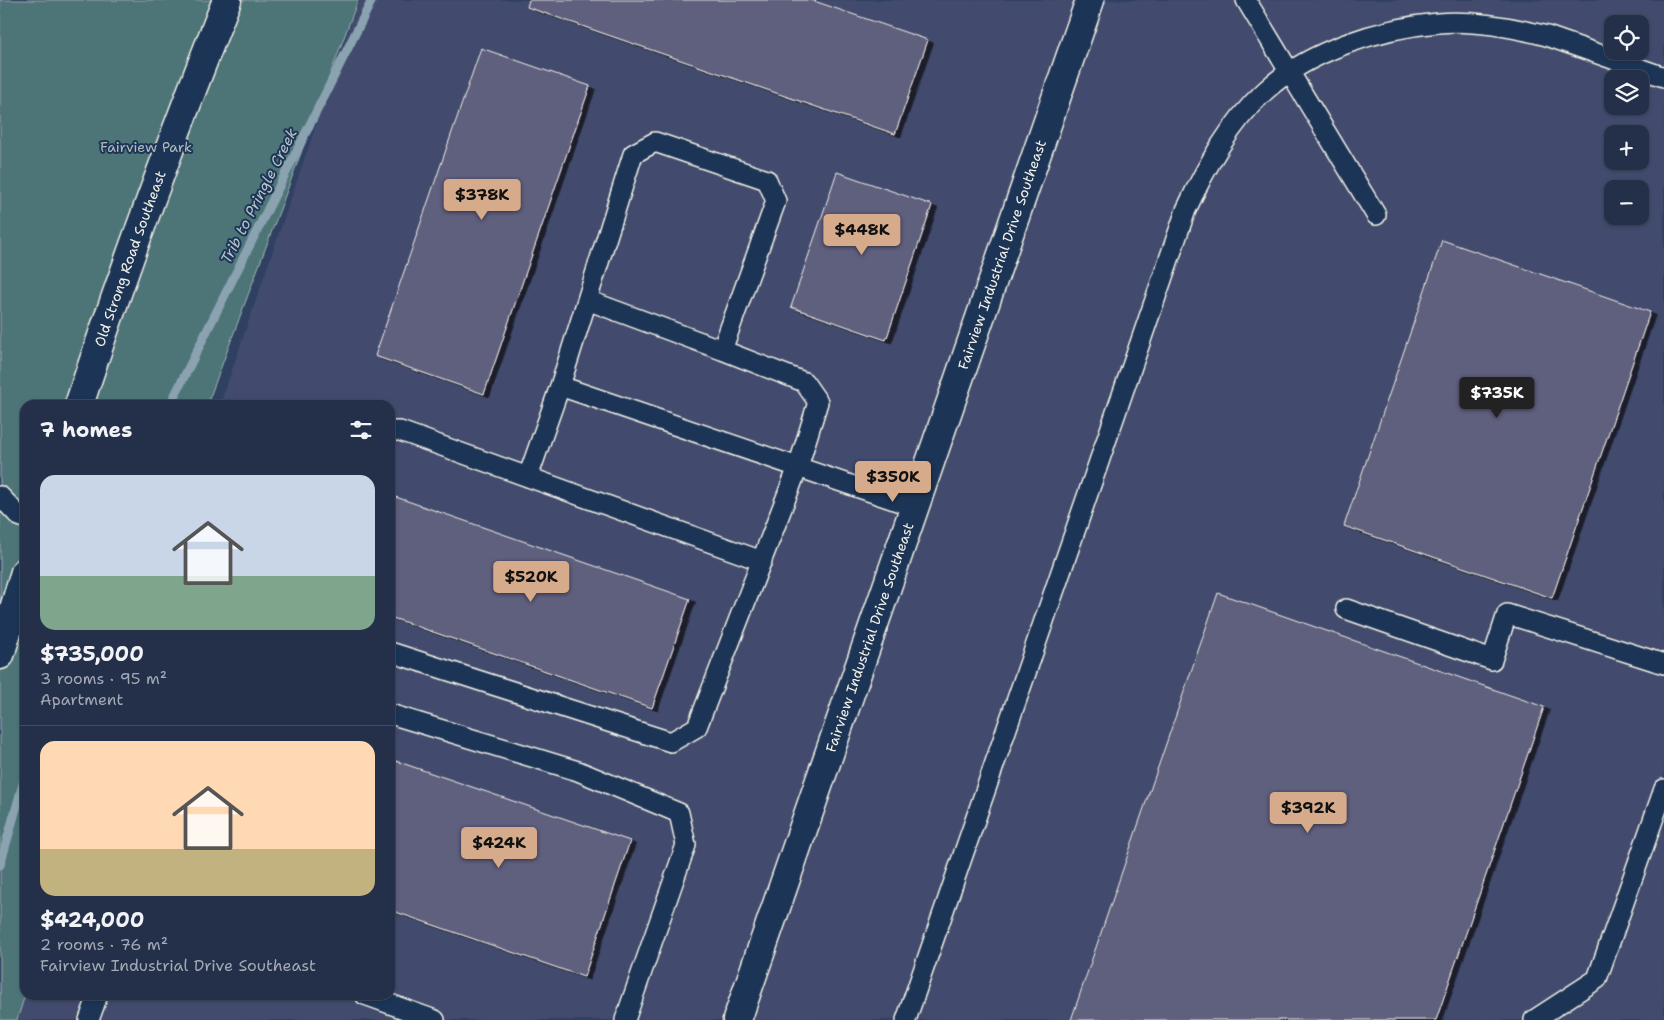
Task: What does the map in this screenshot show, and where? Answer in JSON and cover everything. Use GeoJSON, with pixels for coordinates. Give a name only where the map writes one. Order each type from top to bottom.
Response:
{"type":"FeatureCollection","features":[{"type":"Feature","properties":{"kind":"main road","name":"Old Strong Road Southeast"},"geometry":{"type":"LineString","coordinates":[[81,400],[172,139],[227,0]]}},
{"type":"Feature","properties":{"kind":"main road","name":"Fairview Industrial Drive Southeast"},"geometry":{"type":"LineString","coordinates":[[737,1020],[1090,0]]}},
{"type":"Feature","properties":{"kind":"main road"},"geometry":{"type":"LineString","coordinates":[[0,655],[20,589]]}},
{"type":"Feature","properties":{"kind":"lane"},"geometry":{"type":"LineString","coordinates":[[1246,0],[1376,215]]}},
{"type":"Feature","properties":{"kind":"lane"},"geometry":{"type":"LineString","coordinates":[[906,1020],[1186,210],[1212,160],[1243,113],[1289,71],[1344,45],[1416,26],[1448,23],[1476,24],[1527,31],[1547,36],[1664,77]]}},
{"type":"Feature","properties":{"kind":"lane"},"geometry":{"type":"LineString","coordinates":[[528,477],[560,386],[633,154],[655,142],[767,180],[776,201],[722,350]]}},
{"type":"Feature","properties":{"kind":"lane"},"geometry":{"type":"LineString","coordinates":[[395,654],[671,742],[697,727],[798,467],[818,402],[804,382],[587,300]]}},
{"type":"Feature","properties":{"kind":"lane"},"geometry":{"type":"LineString","coordinates":[[560,386],[914,507]]}},
{"type":"Feature","properties":{"kind":"lane"},"geometry":{"type":"LineString","coordinates":[[395,431],[400,431],[762,561]]}},
{"type":"Feature","properties":{"kind":"lane"},"geometry":{"type":"LineString","coordinates":[[0,496],[20,516]]}},
{"type":"Feature","properties":{"kind":"lane"},"geometry":{"type":"LineString","coordinates":[[1346,609],[1492,660],[1507,614],[1664,664]]}},
{"type":"Feature","properties":{"kind":"lane"},"geometry":{"type":"LineString","coordinates":[[395,716],[578,771],[679,813],[686,845],[626,1020]]}},
{"type":"Feature","properties":{"kind":"lane"},"geometry":{"type":"LineString","coordinates":[[1534,1020],[1597,979],[1664,789]]}},
{"type":"Feature","properties":{"kind":"lane"},"geometry":{"type":"LineString","coordinates":[[89,1020],[96,1000]]}},
{"type":"Feature","properties":{"kind":"lane"},"geometry":{"type":"LineString","coordinates":[[379,1000],[435,1020]]}},
{"type":"Feature","properties":{"kind":"shaded area"},"geometry":{"type":"Polygon","coordinates":[[[359,0],[1664,0],[1664,1020],[10,1020],[22,1000],[395,1000],[395,400],[222,400],[359,0]]]}},
{"type":"Feature","properties":{"kind":"green space","name":"Fairview Park"},"geometry":{"type":"Polygon","coordinates":[[[0,0],[358,0],[209,400],[20,400],[20,1000],[23,1000],[17,1020],[0,1020],[0,0]]]}},
{"type":"Feature","properties":{"kind":"building"},"geometry":{"type":"Polygon","coordinates":[[[529,0],[811,0],[928,40],[895,134],[527,7],[529,0]]]}},
{"type":"Feature","properties":{"kind":"building"},"geometry":{"type":"Polygon","coordinates":[[[481,48],[590,86],[484,394],[375,356],[481,48]]]}},
{"type":"Feature","properties":{"kind":"building"},"geometry":{"type":"Polygon","coordinates":[[[837,172],[932,205],[886,340],[791,307],[837,172]]]}},
{"type":"Feature","properties":{"kind":"building"},"geometry":{"type":"Polygon","coordinates":[[[1442,240],[1650,312],[1552,598],[1344,526],[1442,240]]]}},
{"type":"Feature","properties":{"kind":"building"},"geometry":{"type":"Polygon","coordinates":[[[395,497],[690,599],[652,708],[395,619],[395,497]]]}},
{"type":"Feature","properties":{"kind":"building"},"geometry":{"type":"Polygon","coordinates":[[[1218,593],[1544,707],[1436,1020],[1071,1020],[1218,593]]]}},
{"type":"Feature","properties":{"kind":"building"},"geometry":{"type":"Polygon","coordinates":[[[395,761],[630,841],[584,977],[395,912],[395,761]]]}},
{"type":"Feature","properties":{"kind":"waterway","name":"Trib to Pringle Creek"},"geometry":{"type":"LineString","coordinates":[[172,400],[372,0]]}},
{"type":"Feature","properties":{"kind":"waterway","name":"Trib to Pringle Creek"},"geometry":{"type":"LineString","coordinates":[[0,865],[20,795]]}}]}
